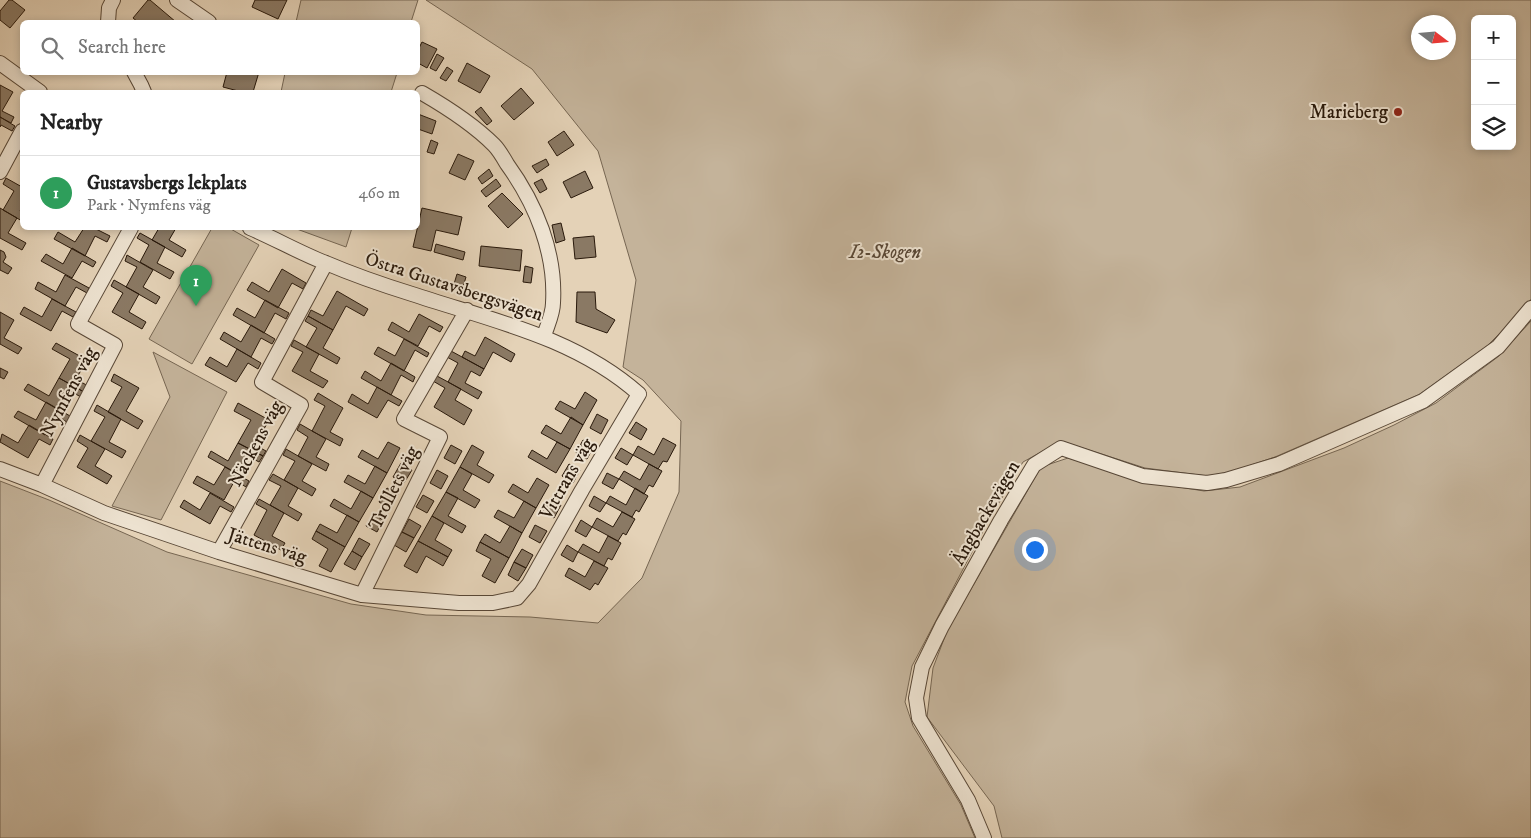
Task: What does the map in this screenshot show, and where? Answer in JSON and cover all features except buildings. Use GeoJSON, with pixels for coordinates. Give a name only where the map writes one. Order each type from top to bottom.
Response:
{"type":"FeatureCollection","features":[{"type":"Feature","properties":{"kind":"street"},"geometry":{"type":"LineString","coordinates":[[108,20],[109,8],[113,0]]}},
{"type":"Feature","properties":{"kind":"street"},"geometry":{"type":"LineString","coordinates":[[178,0],[206,20]]}},
{"type":"Feature","properties":{"kind":"street"},"geometry":{"type":"LineString","coordinates":[[0,63],[37,90]]}},
{"type":"Feature","properties":{"kind":"street"},"geometry":{"type":"LineString","coordinates":[[136,75],[143,90]]}},
{"type":"Feature","properties":{"kind":"street"},"geometry":{"type":"LineString","coordinates":[[422,93],[459,116],[495,146],[516,175],[536,212],[546,243],[552,273],[553,308],[544,336]]}},
{"type":"Feature","properties":{"kind":"street"},"geometry":{"type":"LineString","coordinates":[[0,172],[20,135]]}},
{"type":"Feature","properties":{"kind":"street","name":"Nymfens väg"},"geometry":{"type":"LineString","coordinates":[[42,485],[115,345],[78,324],[130,230]]}},
{"type":"Feature","properties":{"kind":"street","name":"Östra Gustavsbergsvägen"},"geometry":{"type":"LineString","coordinates":[[254,230],[326,263],[412,294],[544,336],[621,378],[639,394]]}},
{"type":"Feature","properties":{"kind":"street","name":"Näckens väg"},"geometry":{"type":"LineString","coordinates":[[219,552],[301,405],[262,382],[326,263]]}},
{"type":"Feature","properties":{"kind":"street","name":"Ängbackevägen"},"geometry":{"type":"LineString","coordinates":[[984,838],[968,800],[919,718],[916,698],[922,667],[942,626],[1034,465],[1061,448],[1142,476],[1207,483],[1226,480],[1279,464],[1423,401],[1498,347],[1531,308]]}},
{"type":"Feature","properties":{"kind":"street","name":"Trollets väg"},"geometry":{"type":"LineString","coordinates":[[362,595],[440,437],[404,418],[467,310]]}},
{"type":"Feature","properties":{"kind":"street","name":"Vittrans väg"},"geometry":{"type":"LineString","coordinates":[[529,584],[639,394]]}},
{"type":"Feature","properties":{"kind":"street","name":"Jättens väg"},"geometry":{"type":"LineString","coordinates":[[0,469],[42,485],[104,513],[219,552],[362,595],[459,603],[492,603],[517,598],[529,584]]}},
{"type":"Feature","properties":{"kind":"green space"},"geometry":{"type":"Polygon","coordinates":[[[301,0],[418,0],[412,20],[296,20],[301,0]]]}},
{"type":"Feature","properties":{"kind":"green space","name":"I2-Skogen"},"geometry":{"type":"Polygon","coordinates":[[[426,0],[1531,0],[1531,299],[1487,346],[1420,394],[1275,457],[1230,472],[1207,476],[1145,468],[1061,441],[1023,462],[990,518],[912,666],[905,702],[913,726],[961,805],[975,838],[0,838],[0,481],[49,500],[167,552],[351,604],[426,615],[530,617],[598,623],[642,578],[679,492],[681,421],[643,380],[623,367],[636,280],[598,151],[532,69],[426,0]]]}},
{"type":"Feature","properties":{"kind":"green space"},"geometry":{"type":"Polygon","coordinates":[[[284,75],[396,75],[392,90],[281,90],[284,75]]]}},
{"type":"Feature","properties":{"kind":"green space"},"geometry":{"type":"Polygon","coordinates":[[[211,230],[233,230],[259,245],[192,364],[149,339],[211,230]]]}},
{"type":"Feature","properties":{"kind":"green space"},"geometry":{"type":"Polygon","coordinates":[[[299,230],[351,230],[346,247],[299,230]]]}},
{"type":"Feature","properties":{"kind":"green space"},"geometry":{"type":"Polygon","coordinates":[[[1531,321],[1531,838],[1002,838],[994,806],[927,717],[933,668],[947,631],[1041,467],[1068,458],[1142,481],[1204,491],[1240,487],[1344,448],[1436,403],[1499,356],[1531,321]]]}},
{"type":"Feature","properties":{"kind":"green space"},"geometry":{"type":"Polygon","coordinates":[[[153,352],[227,392],[161,520],[112,506],[170,397],[153,352]]]}},
{"type":"Feature","properties":{"kind":"place","name":"Marieberg"},"geometry":{"type":"Point","coordinates":[1398,112]}},
{"type":"Feature","properties":{"kind":"place","name":"Gustavsbergs lekplats"},"geometry":{"type":"Point","coordinates":[196,306]}}]}
